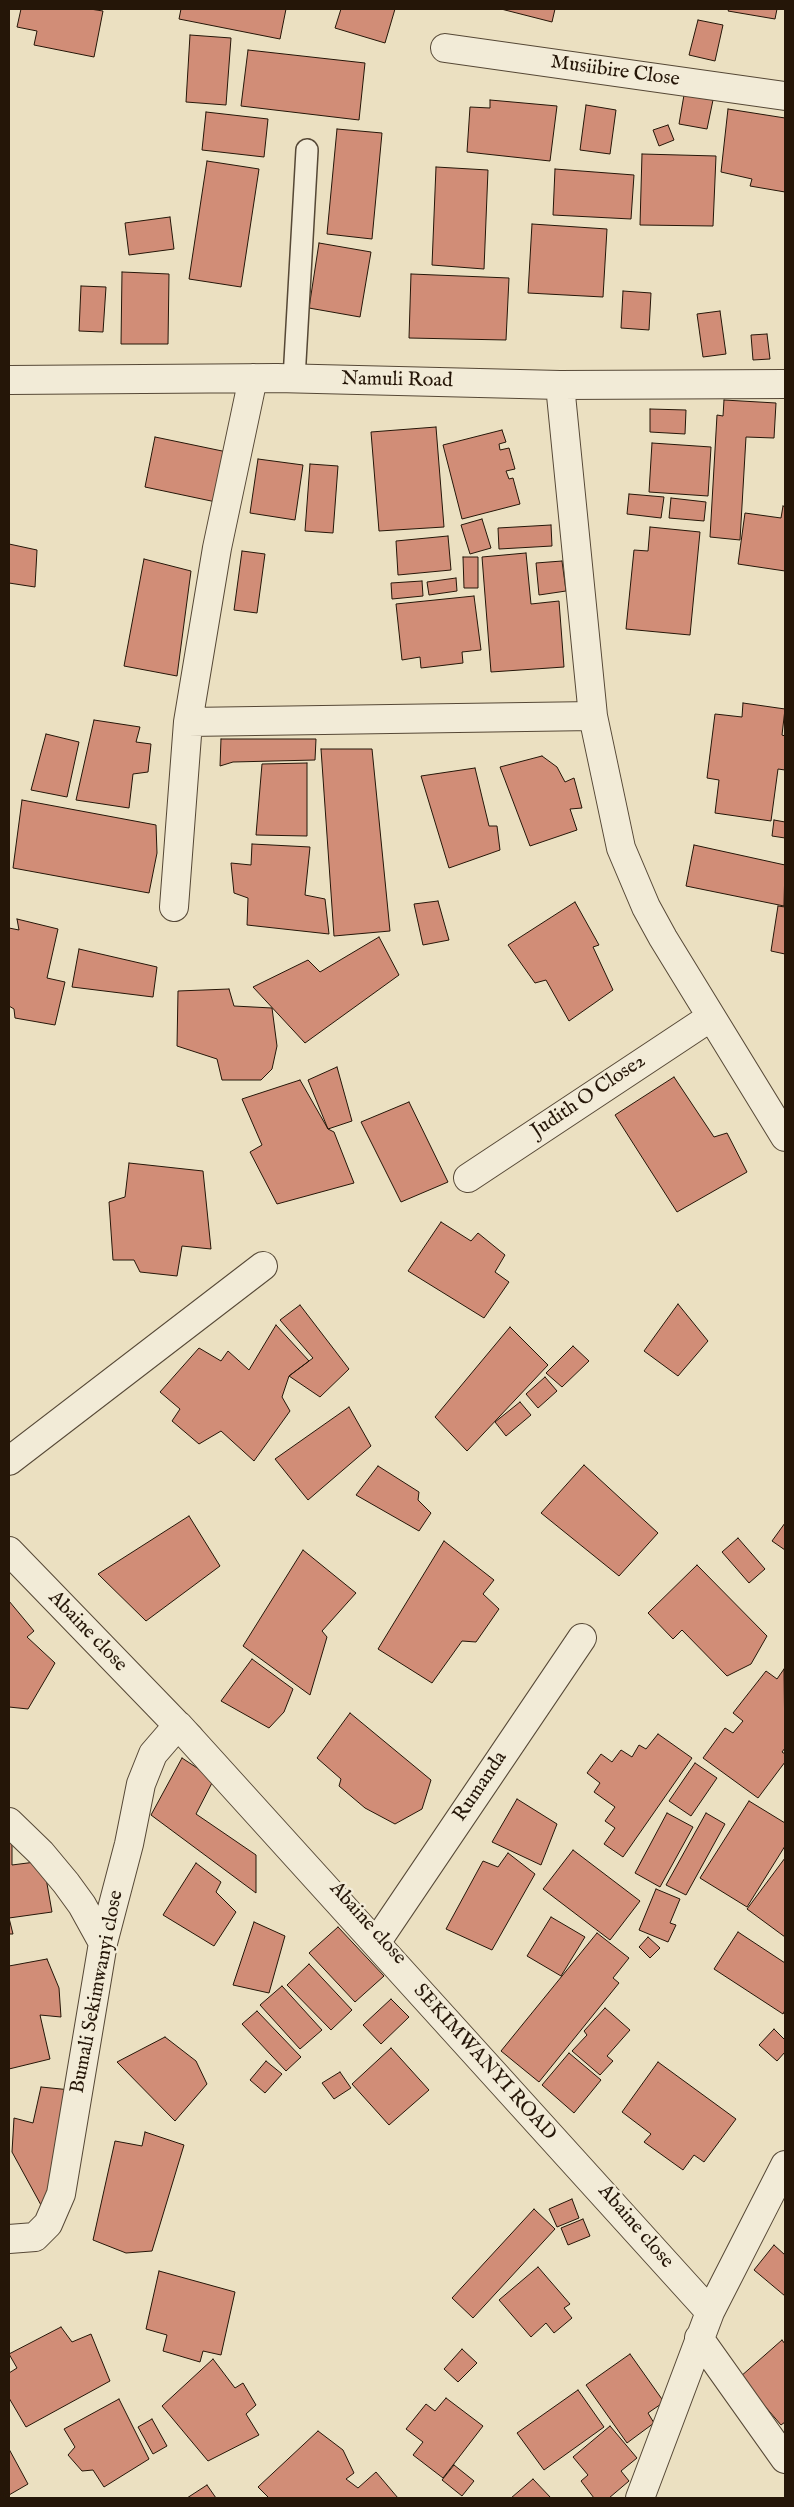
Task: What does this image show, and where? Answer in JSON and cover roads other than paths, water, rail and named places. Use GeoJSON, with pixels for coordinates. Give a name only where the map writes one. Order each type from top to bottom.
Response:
{"type":"FeatureCollection","features":[{"type":"Feature","properties":{"kind":"street","name":"Musiibire Close"},"geometry":{"type":"LineString","coordinates":[[445,48],[785,96]]}},
{"type":"Feature","properties":{"kind":"street","name":"Namuli Road"},"geometry":{"type":"LineString","coordinates":[[9,380],[253,378],[560,385],[785,384]]}},
{"type":"Feature","properties":{"kind":"street"},"geometry":{"type":"LineString","coordinates":[[174,907],[188,722],[217,548],[253,378]]}},
{"type":"Feature","properties":{"kind":"street"},"geometry":{"type":"LineString","coordinates":[[560,385],[593,716],[614,820],[632,875],[659,930],[785,1137]]}},
{"type":"Feature","properties":{"kind":"street"},"geometry":{"type":"LineString","coordinates":[[188,722],[593,716]]}},
{"type":"Feature","properties":{"kind":"street","name":"Judith O Close2"},"geometry":{"type":"LineString","coordinates":[[468,1178],[711,1017]]}},
{"type":"Feature","properties":{"kind":"street"},"geometry":{"type":"LineString","coordinates":[[9,1461],[263,1266]]}},
{"type":"Feature","properties":{"kind":"street","name":"Abaine close"},"geometry":{"type":"LineString","coordinates":[[9,1551],[258,1806],[380,1937],[710,2312]]}},
{"type":"Feature","properties":{"kind":"street","name":"Rumanda"},"geometry":{"type":"LineString","coordinates":[[380,1937],[582,1638]]}},
{"type":"Feature","properties":{"kind":"street","name":"Bumali Sekimwanyi close"},"geometry":{"type":"LineString","coordinates":[[9,2239],[35,2237],[48,2224],[61,2194],[104,1944],[129,1844],[141,1784],[152,1754],[178,1725]]}},
{"type":"Feature","properties":{"kind":"street","name":"SEKIMWANYI ROAD"},"geometry":{"type":"LineString","coordinates":[[178,1725],[710,2312]]}},
{"type":"Feature","properties":{"kind":"street"},"geometry":{"type":"LineString","coordinates":[[9,1822],[66,1883],[82,1905],[104,1944]]}},
{"type":"Feature","properties":{"kind":"street"},"geometry":{"type":"LineString","coordinates":[[640,2498],[710,2312],[785,2165]]}},
{"type":"Feature","properties":{"kind":"street"},"geometry":{"type":"LineString","coordinates":[[699,2338],[785,2460]]}},
{"type":"Feature","properties":{"kind":"lane"},"geometry":{"type":"LineString","coordinates":[[294,379],[307,150]]}}]}
